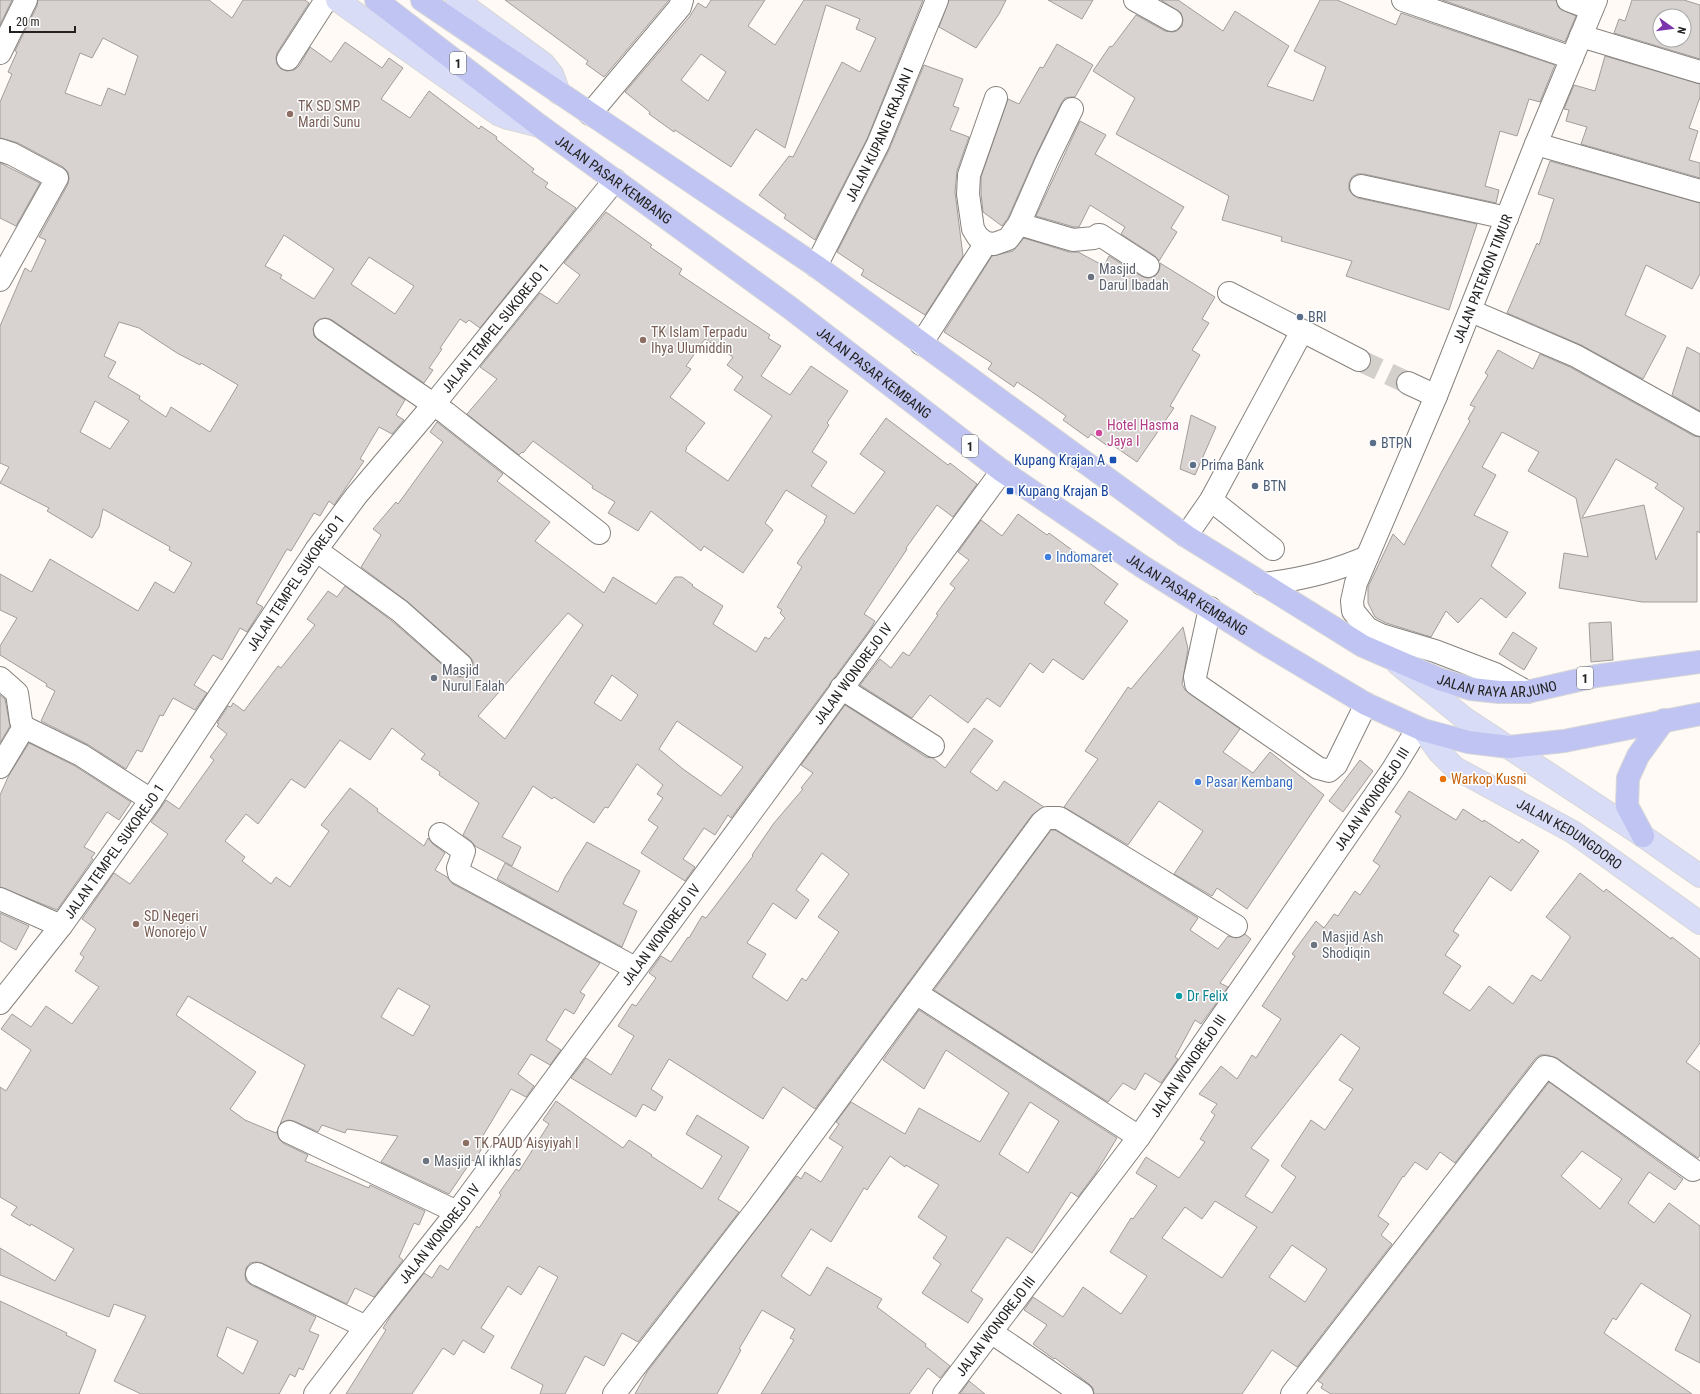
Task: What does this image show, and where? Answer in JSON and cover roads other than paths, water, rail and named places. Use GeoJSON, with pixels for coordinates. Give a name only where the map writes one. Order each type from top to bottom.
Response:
{"type":"FeatureCollection","features":[{"type":"Feature","properties":{"kind":"highway","name":"1"},"geometry":{"type":"LineString","coordinates":[[376,0],[540,126]]}},
{"type":"Feature","properties":{"kind":"highway","name":"1"},"geometry":{"type":"LineString","coordinates":[[422,0],[816,266],[1186,536],[1363,646],[1392,660]]}},
{"type":"Feature","properties":{"kind":"highway","name":"JALAN PASAR KEMBANG"},"geometry":{"type":"LineString","coordinates":[[540,126],[789,308],[1002,471],[1143,566],[1210,608],[1366,704],[1421,729]]}},
{"type":"Feature","properties":{"kind":"highway","name":"JALAN RAYA ARJUNO"},"geometry":{"type":"LineString","coordinates":[[1392,660],[1439,679],[1471,689],[1499,692],[1527,692],[1596,676],[1700,662]]}},
{"type":"Feature","properties":{"kind":"highway","name":"1"},"geometry":{"type":"LineString","coordinates":[[1421,729],[1468,742],[1508,747],[1564,741],[1700,714]]}},
{"type":"Feature","properties":{"kind":"highway"},"geometry":{"type":"LineString","coordinates":[[1643,836],[1627,806],[1628,778],[1638,756],[1664,720]]}},
{"type":"Feature","properties":{"kind":"main road","name":"JALAN PASAR KEMBANG"},"geometry":{"type":"LineString","coordinates":[[337,0],[498,114],[540,126]]}},
{"type":"Feature","properties":{"kind":"main road"},"geometry":{"type":"LineString","coordinates":[[457,0],[544,64],[552,74],[559,93]]}},
{"type":"Feature","properties":{"kind":"main road"},"geometry":{"type":"LineString","coordinates":[[1392,660],[1464,718],[1643,836],[1700,876]]}},
{"type":"Feature","properties":{"kind":"main road","name":"JALAN KEDUNGDORO"},"geometry":{"type":"LineString","coordinates":[[1421,729],[1439,752],[1455,768],[1573,832],[1700,923]]}},
{"type":"Feature","properties":{"kind":"street"},"geometry":{"type":"LineString","coordinates":[[0,53],[26,0]]}},
{"type":"Feature","properties":{"kind":"street"},"geometry":{"type":"LineString","coordinates":[[288,59],[326,0]]}},
{"type":"Feature","properties":{"kind":"street"},"geometry":{"type":"LineString","coordinates":[[590,114],[680,7],[682,0]]}},
{"type":"Feature","properties":{"kind":"street","name":"JALAN KUPANG KRAJAN I"},"geometry":{"type":"LineString","coordinates":[[816,266],[878,144],[937,0]]}},
{"type":"Feature","properties":{"kind":"street"},"geometry":{"type":"LineString","coordinates":[[1135,0],[1171,20]]}},
{"type":"Feature","properties":{"kind":"street"},"geometry":{"type":"LineString","coordinates":[[1403,0],[1572,58]]}},
{"type":"Feature","properties":{"kind":"street"},"geometry":{"type":"LineString","coordinates":[[1568,0],[1594,4]]}},
{"type":"Feature","properties":{"kind":"street","name":"JALAN PATEMON TIMUR"},"geometry":{"type":"LineString","coordinates":[[1527,692],[1495,674],[1435,652],[1381,635],[1367,628],[1354,611],[1352,601],[1356,583],[1436,396],[1536,144],[1594,4]]}},
{"type":"Feature","properties":{"kind":"street"},"geometry":{"type":"LineString","coordinates":[[1581,36],[1700,72]]}},
{"type":"Feature","properties":{"kind":"street"},"geometry":{"type":"LineString","coordinates":[[996,98],[969,175],[968,194],[974,229],[978,238],[986,243],[994,244],[1008,239],[1019,224],[1047,160],[1072,109]]}},
{"type":"Feature","properties":{"kind":"street"},"geometry":{"type":"LineString","coordinates":[[1536,144],[1700,191]]}},
{"type":"Feature","properties":{"kind":"street"},"geometry":{"type":"LineString","coordinates":[[0,150],[56,176],[57,180],[0,280]]}},
{"type":"Feature","properties":{"kind":"street","name":"JALAN TEMPEL SUKOREJO 1"},"geometry":{"type":"LineString","coordinates":[[0,1003],[61,926],[151,800],[316,550],[356,496],[434,404],[615,180]]}},
{"type":"Feature","properties":{"kind":"street"},"geometry":{"type":"LineString","coordinates":[[1361,186],[1507,218]]}},
{"type":"Feature","properties":{"kind":"street"},"geometry":{"type":"LineString","coordinates":[[1019,224],[1073,240],[1094,238],[1100,235],[1148,266]]}},
{"type":"Feature","properties":{"kind":"street"},"geometry":{"type":"LineString","coordinates":[[921,344],[986,243]]}},
{"type":"Feature","properties":{"kind":"street"},"geometry":{"type":"LineString","coordinates":[[1229,293],[1359,360]]}},
{"type":"Feature","properties":{"kind":"street"},"geometry":{"type":"LineString","coordinates":[[1470,311],[1576,356],[1700,425]]}},
{"type":"Feature","properties":{"kind":"street"},"geometry":{"type":"LineString","coordinates":[[325,330],[434,404],[599,533]]}},
{"type":"Feature","properties":{"kind":"street"},"geometry":{"type":"LineString","coordinates":[[1186,536],[1211,500],[1302,331]]}},
{"type":"Feature","properties":{"kind":"street"},"geometry":{"type":"LineString","coordinates":[[1408,383],[1436,396]]}},
{"type":"Feature","properties":{"kind":"street","name":"JALAN WONOREJO IV"},"geometry":{"type":"LineString","coordinates":[[315,1394],[457,1212],[1002,471]]}},
{"type":"Feature","properties":{"kind":"street"},"geometry":{"type":"LineString","coordinates":[[1211,500],[1273,549]]}},
{"type":"Feature","properties":{"kind":"street"},"geometry":{"type":"LineString","coordinates":[[316,550],[400,611],[461,665]]}},
{"type":"Feature","properties":{"kind":"street"},"geometry":{"type":"LineString","coordinates":[[1262,584],[1290,581],[1326,572],[1367,557]]}},
{"type":"Feature","properties":{"kind":"street"},"geometry":{"type":"LineString","coordinates":[[1210,608],[1195,677],[1196,684],[1318,768],[1329,771],[1336,765],[1366,704]]}},
{"type":"Feature","properties":{"kind":"street"},"geometry":{"type":"LineString","coordinates":[[0,678],[17,693],[21,721],[24,727],[81,755],[151,800]]}},
{"type":"Feature","properties":{"kind":"street"},"geometry":{"type":"LineString","coordinates":[[841,688],[933,746]]}},
{"type":"Feature","properties":{"kind":"street"},"geometry":{"type":"LineString","coordinates":[[0,767],[24,727]]}},
{"type":"Feature","properties":{"kind":"street","name":"JALAN WONOREJO III"},"geometry":{"type":"LineString","coordinates":[[944,1394],[1139,1137],[1421,729]]}},
{"type":"Feature","properties":{"kind":"street"},"geometry":{"type":"LineString","coordinates":[[614,1394],[757,1209],[1042,822],[1047,818],[1059,818],[1236,926]]}},
{"type":"Feature","properties":{"kind":"street"},"geometry":{"type":"LineString","coordinates":[[440,834],[464,851],[458,868],[459,873],[635,968]]}},
{"type":"Feature","properties":{"kind":"street"},"geometry":{"type":"LineString","coordinates":[[0,899],[61,926]]}},
{"type":"Feature","properties":{"kind":"street"},"geometry":{"type":"LineString","coordinates":[[916,993],[1139,1137]]}},
{"type":"Feature","properties":{"kind":"street"},"geometry":{"type":"LineString","coordinates":[[1292,1394],[1545,1067],[1550,1068],[1693,1170]]}},
{"type":"Feature","properties":{"kind":"street"},"geometry":{"type":"LineString","coordinates":[[289,1132],[457,1212]]}},
{"type":"Feature","properties":{"kind":"street"},"geometry":{"type":"LineString","coordinates":[[257,1274],[366,1327]]}},
{"type":"Feature","properties":{"kind":"street"},"geometry":{"type":"LineString","coordinates":[[991,1332],[1082,1394]]}},
{"type":"Feature","properties":{"kind":"tunnel"},"geometry":{"type":"LineString","coordinates":[[1359,360],[1408,383]]}},
{"type":"Feature","properties":{"kind":"place","name":"TK SD SMP Mardi Sunu"},"geometry":{"type":"Point","coordinates":[290,114]}},
{"type":"Feature","properties":{"kind":"place","name":"Masjid Darul Ibadah"},"geometry":{"type":"Point","coordinates":[1091,277]}},
{"type":"Feature","properties":{"kind":"place","name":"BRI"},"geometry":{"type":"Point","coordinates":[1300,317]}},
{"type":"Feature","properties":{"kind":"place","name":"TK Islam Terpadu Ihya Ulumiddin"},"geometry":{"type":"Point","coordinates":[643,340]}},
{"type":"Feature","properties":{"kind":"place","name":"Hotel Hasma Jaya I"},"geometry":{"type":"Point","coordinates":[1099,433]}},
{"type":"Feature","properties":{"kind":"place","name":"BTPN"},"geometry":{"type":"Point","coordinates":[1373,443]}},
{"type":"Feature","properties":{"kind":"place","name":"Kupang Krajan A"},"geometry":{"type":"Point","coordinates":[1113,460]}},
{"type":"Feature","properties":{"kind":"place","name":"Prima Bank"},"geometry":{"type":"Point","coordinates":[1193,465]}},
{"type":"Feature","properties":{"kind":"place","name":"BTN"},"geometry":{"type":"Point","coordinates":[1255,486]}},
{"type":"Feature","properties":{"kind":"place","name":"Kupang Krajan B"},"geometry":{"type":"Point","coordinates":[1010,491]}},
{"type":"Feature","properties":{"kind":"place","name":"Indomaret"},"geometry":{"type":"Point","coordinates":[1048,557]}},
{"type":"Feature","properties":{"kind":"place","name":"Masjid Nurul Falah"},"geometry":{"type":"Point","coordinates":[434,678]}},
{"type":"Feature","properties":{"kind":"place","name":"Warkop Kusni"},"geometry":{"type":"Point","coordinates":[1443,779]}},
{"type":"Feature","properties":{"kind":"place","name":"Pasar Kembang"},"geometry":{"type":"Point","coordinates":[1198,782]}},
{"type":"Feature","properties":{"kind":"place","name":"SD Negeri Wonorejo V"},"geometry":{"type":"Point","coordinates":[136,924]}},
{"type":"Feature","properties":{"kind":"place","name":"Masjid Ash Shodiqin"},"geometry":{"type":"Point","coordinates":[1314,945]}},
{"type":"Feature","properties":{"kind":"place","name":"Dr Felix"},"geometry":{"type":"Point","coordinates":[1179,996]}},
{"type":"Feature","properties":{"kind":"place","name":"TK PAUD Aisyiyah I"},"geometry":{"type":"Point","coordinates":[466,1143]}},
{"type":"Feature","properties":{"kind":"place","name":"Masjid Al ikhlas"},"geometry":{"type":"Point","coordinates":[426,1161]}}]}
